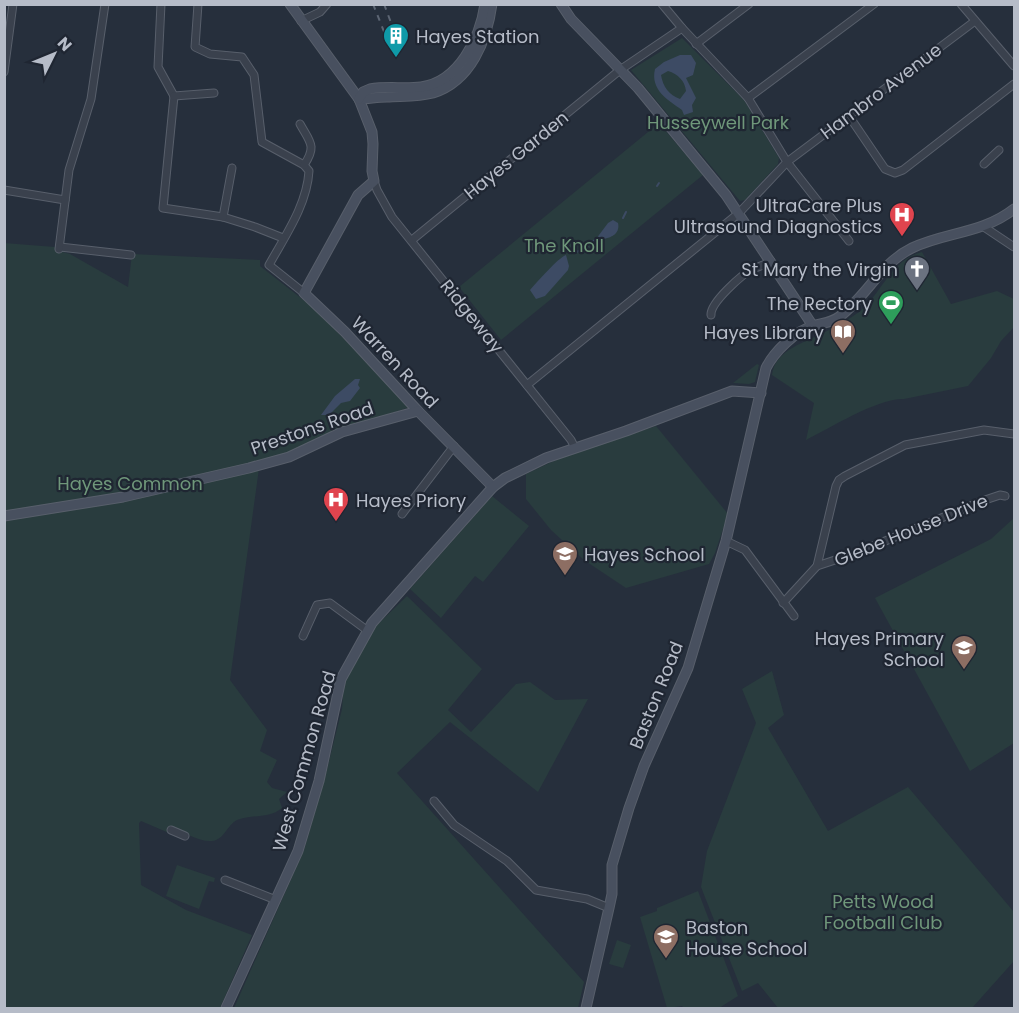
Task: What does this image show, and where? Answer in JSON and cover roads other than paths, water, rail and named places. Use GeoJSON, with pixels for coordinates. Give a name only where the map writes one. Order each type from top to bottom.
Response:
{"type":"FeatureCollection","features":[{"type":"Feature","properties":{"kind":"street"},"geometry":{"type":"LineString","coordinates":[[4,72],[14,4]]}},
{"type":"Feature","properties":{"kind":"street"},"geometry":{"type":"LineString","coordinates":[[105,4],[91,99],[69,170],[59,248],[131,255]]}},
{"type":"Feature","properties":{"kind":"street"},"geometry":{"type":"LineString","coordinates":[[161,4],[158,67],[174,96],[163,208],[223,217],[284,238],[308,185],[309,171],[304,165],[262,142],[254,75],[242,57],[210,54],[195,47],[198,4]]}},
{"type":"Feature","properties":{"kind":"street"},"geometry":{"type":"LineString","coordinates":[[290,4],[359,99],[372,132],[374,181],[358,195],[304,293]]}},
{"type":"Feature","properties":{"kind":"street"},"geometry":{"type":"LineString","coordinates":[[301,21],[320,12],[327,4]]}},
{"type":"Feature","properties":{"kind":"street"},"geometry":{"type":"LineString","coordinates":[[359,99],[363,92],[370,89],[420,87],[443,78],[459,64],[473,45],[480,28],[485,4]]}},
{"type":"Feature","properties":{"kind":"street"},"geometry":{"type":"LineString","coordinates":[[359,99],[422,95],[447,86],[466,70],[476,55],[489,27],[492,4]]}},
{"type":"Feature","properties":{"kind":"street"},"geometry":{"type":"LineString","coordinates":[[561,4],[571,19],[672,129],[726,195],[813,326]]}},
{"type":"Feature","properties":{"kind":"street"},"geometry":{"type":"LineString","coordinates":[[662,4],[696,44],[748,98],[787,162],[849,241]]}},
{"type":"Feature","properties":{"kind":"street"},"geometry":{"type":"LineString","coordinates":[[696,44],[749,4]]}},
{"type":"Feature","properties":{"kind":"street"},"geometry":{"type":"LineString","coordinates":[[748,98],[874,4]]}},
{"type":"Feature","properties":{"kind":"street"},"geometry":{"type":"LineString","coordinates":[[961,4],[1014,66]]}},
{"type":"Feature","properties":{"kind":"street","name":"Hambro Avenue"},"geometry":{"type":"LineString","coordinates":[[739,213],[787,162],[975,21]]}},
{"type":"Feature","properties":{"kind":"street","name":"Hayes Garden"},"geometry":{"type":"LineString","coordinates":[[412,240],[620,70],[682,28]]}},
{"type":"Feature","properties":{"kind":"street"},"geometry":{"type":"LineString","coordinates":[[849,116],[885,169],[896,173],[903,170],[1014,84]]}},
{"type":"Feature","properties":{"kind":"street"},"geometry":{"type":"LineString","coordinates":[[174,96],[214,93]]}},
{"type":"Feature","properties":{"kind":"street"},"geometry":{"type":"LineString","coordinates":[[300,124],[312,147],[312,153],[304,165]]}},
{"type":"Feature","properties":{"kind":"street"},"geometry":{"type":"LineString","coordinates":[[984,164],[999,150]]}},
{"type":"Feature","properties":{"kind":"street"},"geometry":{"type":"LineString","coordinates":[[223,217],[232,168]]}},
{"type":"Feature","properties":{"kind":"street","name":"Ridgeway"},"geometry":{"type":"LineString","coordinates":[[374,181],[385,206],[575,448]]}},
{"type":"Feature","properties":{"kind":"street"},"geometry":{"type":"LineString","coordinates":[[4,190],[65,200]]}},
{"type":"Feature","properties":{"kind":"street","name":"Baston Road"},"geometry":{"type":"LineString","coordinates":[[586,1008],[612,894],[612,865],[629,808],[645,766],[688,668],[726,541],[766,368],[773,354],[806,329],[838,317],[869,288],[895,258],[914,247],[984,226],[1014,209]]}},
{"type":"Feature","properties":{"kind":"street"},"geometry":{"type":"LineString","coordinates":[[527,385],[739,213]]}},
{"type":"Feature","properties":{"kind":"street"},"geometry":{"type":"LineString","coordinates":[[984,226],[1014,247]]}},
{"type":"Feature","properties":{"kind":"street","name":"Warren Road"},"geometry":{"type":"LineString","coordinates":[[284,238],[269,265],[304,293],[345,332],[493,487]]}},
{"type":"Feature","properties":{"kind":"street"},"geometry":{"type":"LineString","coordinates":[[711,315],[711,309],[728,290],[752,270],[771,261]]}},
{"type":"Feature","properties":{"kind":"street","name":"West Common Road"},"geometry":{"type":"LineString","coordinates":[[226,1008],[298,851],[319,781],[340,679],[372,623],[493,487],[505,478],[537,462],[732,391],[761,393]]}},
{"type":"Feature","properties":{"kind":"street","name":"Prestons Road"},"geometry":{"type":"LineString","coordinates":[[4,516],[123,498],[249,468],[289,457],[342,432],[418,411]]}},
{"type":"Feature","properties":{"kind":"street"},"geometry":{"type":"LineString","coordinates":[[783,603],[817,566],[836,486],[844,476],[905,445],[984,430],[1014,434]]}},
{"type":"Feature","properties":{"kind":"street"},"geometry":{"type":"LineString","coordinates":[[402,514],[454,446]]}},
{"type":"Feature","properties":{"kind":"street","name":"Glebe House Drive"},"geometry":{"type":"LineString","coordinates":[[817,566],[846,557],[985,500],[1000,495],[1005,496]]}},
{"type":"Feature","properties":{"kind":"street"},"geometry":{"type":"LineString","coordinates":[[726,541],[745,550],[794,616]]}},
{"type":"Feature","properties":{"kind":"street"},"geometry":{"type":"LineString","coordinates":[[303,636],[317,605],[330,603],[368,631]]}},
{"type":"Feature","properties":{"kind":"street"},"geometry":{"type":"LineString","coordinates":[[434,801],[454,825],[507,861],[536,890],[587,899],[609,908]]}},
{"type":"Feature","properties":{"kind":"street"},"geometry":{"type":"LineString","coordinates":[[171,830],[185,836]]}},
{"type":"Feature","properties":{"kind":"street"},"geometry":{"type":"LineString","coordinates":[[225,880],[276,900]]}},
{"type":"Feature","properties":{"kind":"water"},"geometry":{"type":"Polygon","coordinates":[[[680,55],[691,55],[696,63],[693,75],[686,78],[696,98],[692,105],[693,112],[684,115],[682,110],[658,89],[655,83],[655,69],[680,55]],[[668,71],[661,75],[662,79],[670,93],[680,99],[686,91],[685,87],[680,78],[668,71]]]}},
{"type":"Feature","properties":{"kind":"water"},"geometry":{"type":"Polygon","coordinates":[[[613,220],[618,223],[615,234],[608,238],[596,239],[608,223],[613,220]]]}},
{"type":"Feature","properties":{"kind":"water"},"geometry":{"type":"Polygon","coordinates":[[[566,255],[568,270],[545,296],[536,299],[530,290],[553,265],[566,255]]]}},
{"type":"Feature","properties":{"kind":"water"},"geometry":{"type":"Polygon","coordinates":[[[355,379],[360,379],[358,385],[360,388],[350,401],[341,403],[329,415],[321,415],[335,396],[355,379]]]}},
{"type":"Feature","properties":{"kind":"waterway"},"geometry":{"type":"LineString","coordinates":[[623,218],[626,212]]}},
{"type":"Feature","properties":{"kind":"waterway"},"geometry":{"type":"LineString","coordinates":[[576,252],[584,249],[596,239]]}},
{"type":"Feature","properties":{"kind":"railway"},"geometry":{"type":"LineString","coordinates":[[373,4],[387,39]]}},
{"type":"Feature","properties":{"kind":"railway"},"geometry":{"type":"LineString","coordinates":[[384,4],[396,36]]}},
{"type":"Feature","properties":{"kind":"place","name":"Hayes Station"},"geometry":{"type":"Point","coordinates":[396,59]}},
{"type":"Feature","properties":{"kind":"place","name":"UltraCare Plus Ultrasound Diagnostics"},"geometry":{"type":"Point","coordinates":[902,238]}},
{"type":"Feature","properties":{"kind":"place","name":"St Mary the Virgin"},"geometry":{"type":"Point","coordinates":[917,292]}},
{"type":"Feature","properties":{"kind":"place","name":"The Rectory"},"geometry":{"type":"Point","coordinates":[891,326]}},
{"type":"Feature","properties":{"kind":"place","name":"Hayes Library"},"geometry":{"type":"Point","coordinates":[843,355]}},
{"type":"Feature","properties":{"kind":"place","name":"Hayes Priory"},"geometry":{"type":"Point","coordinates":[336,523]}},
{"type":"Feature","properties":{"kind":"place","name":"Hayes School"},"geometry":{"type":"Point","coordinates":[565,577]}},
{"type":"Feature","properties":{"kind":"place","name":"Hayes Primary School"},"geometry":{"type":"Point","coordinates":[964,671]}},
{"type":"Feature","properties":{"kind":"place","name":"Baston House School"},"geometry":{"type":"Point","coordinates":[666,960]}},
{"type":"Feature","properties":{"kind":"park label","name":"Husseywell Park"},"geometry":{"type":"Point","coordinates":[718,122]}},
{"type":"Feature","properties":{"kind":"park label","name":"The Knoll"},"geometry":{"type":"Point","coordinates":[564,245]}},
{"type":"Feature","properties":{"kind":"park label","name":"Hayes Common"},"geometry":{"type":"Point","coordinates":[130,483]}},
{"type":"Feature","properties":{"kind":"park label","name":"Petts Wood Football Club"},"geometry":{"type":"Point","coordinates":[883,911]}}]}
